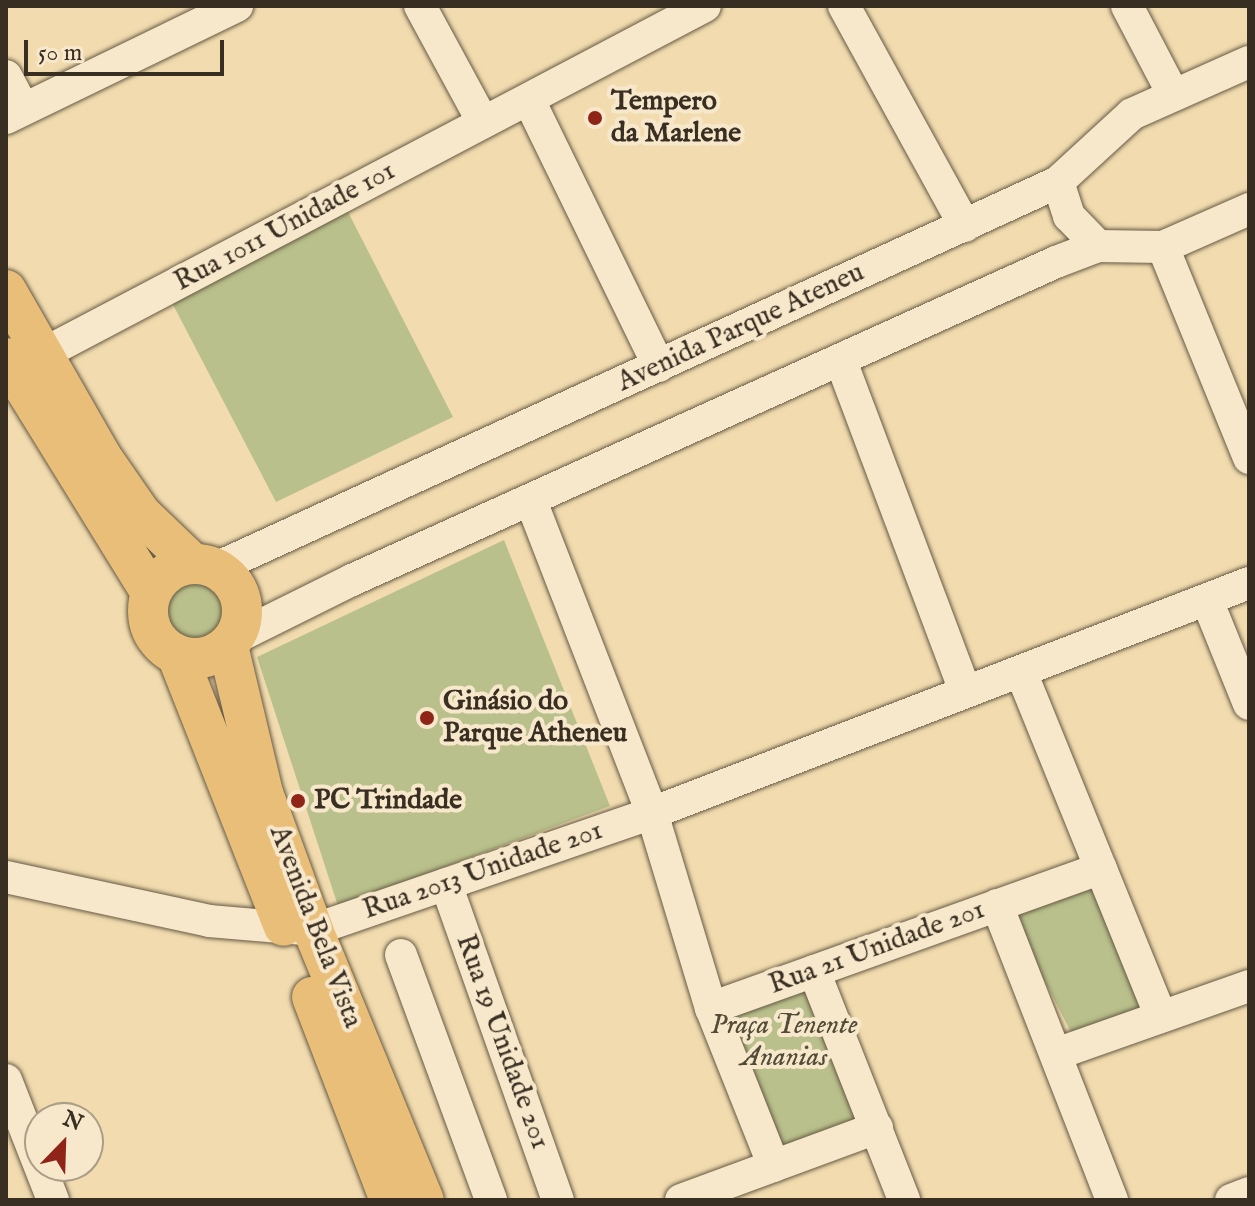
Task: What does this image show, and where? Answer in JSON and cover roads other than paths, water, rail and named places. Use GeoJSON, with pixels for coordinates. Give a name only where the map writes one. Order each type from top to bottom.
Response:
{"type":"FeatureCollection","features":[{"type":"Feature","properties":{"kind":"main road"},"geometry":{"type":"LineString","coordinates":[[6,290],[24,357],[151,593]]}},
{"type":"Feature","properties":{"kind":"main road"},"geometry":{"type":"LineString","coordinates":[[24,357],[141,514],[202,565],[227,577],[242,604],[230,643],[204,658],[177,655],[154,636],[148,608],[151,593],[167,574],[202,565]]}},
{"type":"Feature","properties":{"kind":"main road","name":"Avenida Bela Vista"},"geometry":{"type":"LineString","coordinates":[[230,643],[263,793],[299,928],[390,1200]]}},
{"type":"Feature","properties":{"kind":"main road","name":"Avenida Bela Vista"},"geometry":{"type":"LineString","coordinates":[[177,655],[424,1200]]}},
{"type":"Feature","properties":{"kind":"street"},"geometry":{"type":"LineString","coordinates":[[6,76],[15,113],[237,6]]}},
{"type":"Feature","properties":{"kind":"street"},"geometry":{"type":"LineString","coordinates":[[420,6],[483,122]]}},
{"type":"Feature","properties":{"kind":"street","name":"Rua 1011 Unidade 101"},"geometry":{"type":"LineString","coordinates":[[24,357],[529,100],[705,6]]}},
{"type":"Feature","properties":{"kind":"street"},"geometry":{"type":"LineString","coordinates":[[844,6],[965,226]]}},
{"type":"Feature","properties":{"kind":"street"},"geometry":{"type":"LineString","coordinates":[[1127,6],[1173,94]]}},
{"type":"Feature","properties":{"kind":"street","name":"Avenida Parque Ateneu"},"geometry":{"type":"LineString","coordinates":[[202,565],[659,366],[1058,182],[1132,114],[1249,62]]}},
{"type":"Feature","properties":{"kind":"street"},"geometry":{"type":"LineString","coordinates":[[529,100],[659,366]]}},
{"type":"Feature","properties":{"kind":"street"},"geometry":{"type":"LineString","coordinates":[[1058,182],[1069,216],[1098,246]]}},
{"type":"Feature","properties":{"kind":"street"},"geometry":{"type":"LineString","coordinates":[[230,643],[352,580],[1098,246],[1163,247],[1249,209]]}},
{"type":"Feature","properties":{"kind":"street"},"geometry":{"type":"LineString","coordinates":[[1163,247],[1249,458]]}},
{"type":"Feature","properties":{"kind":"street"},"geometry":{"type":"LineString","coordinates":[[841,361],[965,691]]}},
{"type":"Feature","properties":{"kind":"street"},"geometry":{"type":"LineString","coordinates":[[531,501],[652,813],[711,1008],[774,1166]]}},
{"type":"Feature","properties":{"kind":"street","name":"Rua 2013 Unidade 201"},"geometry":{"type":"LineString","coordinates":[[299,928],[446,884],[652,813],[1249,583]]}},
{"type":"Feature","properties":{"kind":"street"},"geometry":{"type":"LineString","coordinates":[[1207,600],[1249,704]]}},
{"type":"Feature","properties":{"kind":"street"},"geometry":{"type":"LineString","coordinates":[[1021,672],[1161,1017]]}},
{"type":"Feature","properties":{"kind":"street","name":"Rua 21 Unidade 201"},"geometry":{"type":"LineString","coordinates":[[711,1008],[1101,868]]}},
{"type":"Feature","properties":{"kind":"street"},"geometry":{"type":"LineString","coordinates":[[6,877],[209,921],[299,928]]}},
{"type":"Feature","properties":{"kind":"street","name":"Rua 19 Unidade 201"},"geometry":{"type":"LineString","coordinates":[[446,884],[558,1200]]}},
{"type":"Feature","properties":{"kind":"street","name":"Rua 21 Unidade 201"},"geometry":{"type":"LineString","coordinates":[[997,905],[1112,1200]]}},
{"type":"Feature","properties":{"kind":"street"},"geometry":{"type":"LineString","coordinates":[[401,955],[491,1200]]}},
{"type":"Feature","properties":{"kind":"street"},"geometry":{"type":"LineString","coordinates":[[814,971],[904,1200]]}},
{"type":"Feature","properties":{"kind":"street"},"geometry":{"type":"LineString","coordinates":[[1056,1054],[1249,986]]}},
{"type":"Feature","properties":{"kind":"street"},"geometry":{"type":"LineString","coordinates":[[6,1080],[53,1200]]}},
{"type":"Feature","properties":{"kind":"street"},"geometry":{"type":"LineString","coordinates":[[681,1200],[877,1128]]}},
{"type":"Feature","properties":{"kind":"street"},"geometry":{"type":"LineString","coordinates":[[1231,1200],[1249,1193]]}},
{"type":"Feature","properties":{"kind":"place","name":"Tempero da Marlene"},"geometry":{"type":"Point","coordinates":[595,118]}},
{"type":"Feature","properties":{"kind":"place","name":"Ginásio do Parque Atheneu"},"geometry":{"type":"Point","coordinates":[427,718]}},
{"type":"Feature","properties":{"kind":"place","name":"PC Trindade"},"geometry":{"type":"Point","coordinates":[298,801]}},
{"type":"Feature","properties":{"kind":"park label","name":"Praça Tenente Ananias"},"geometry":{"type":"Point","coordinates":[784,1042]}}]}
